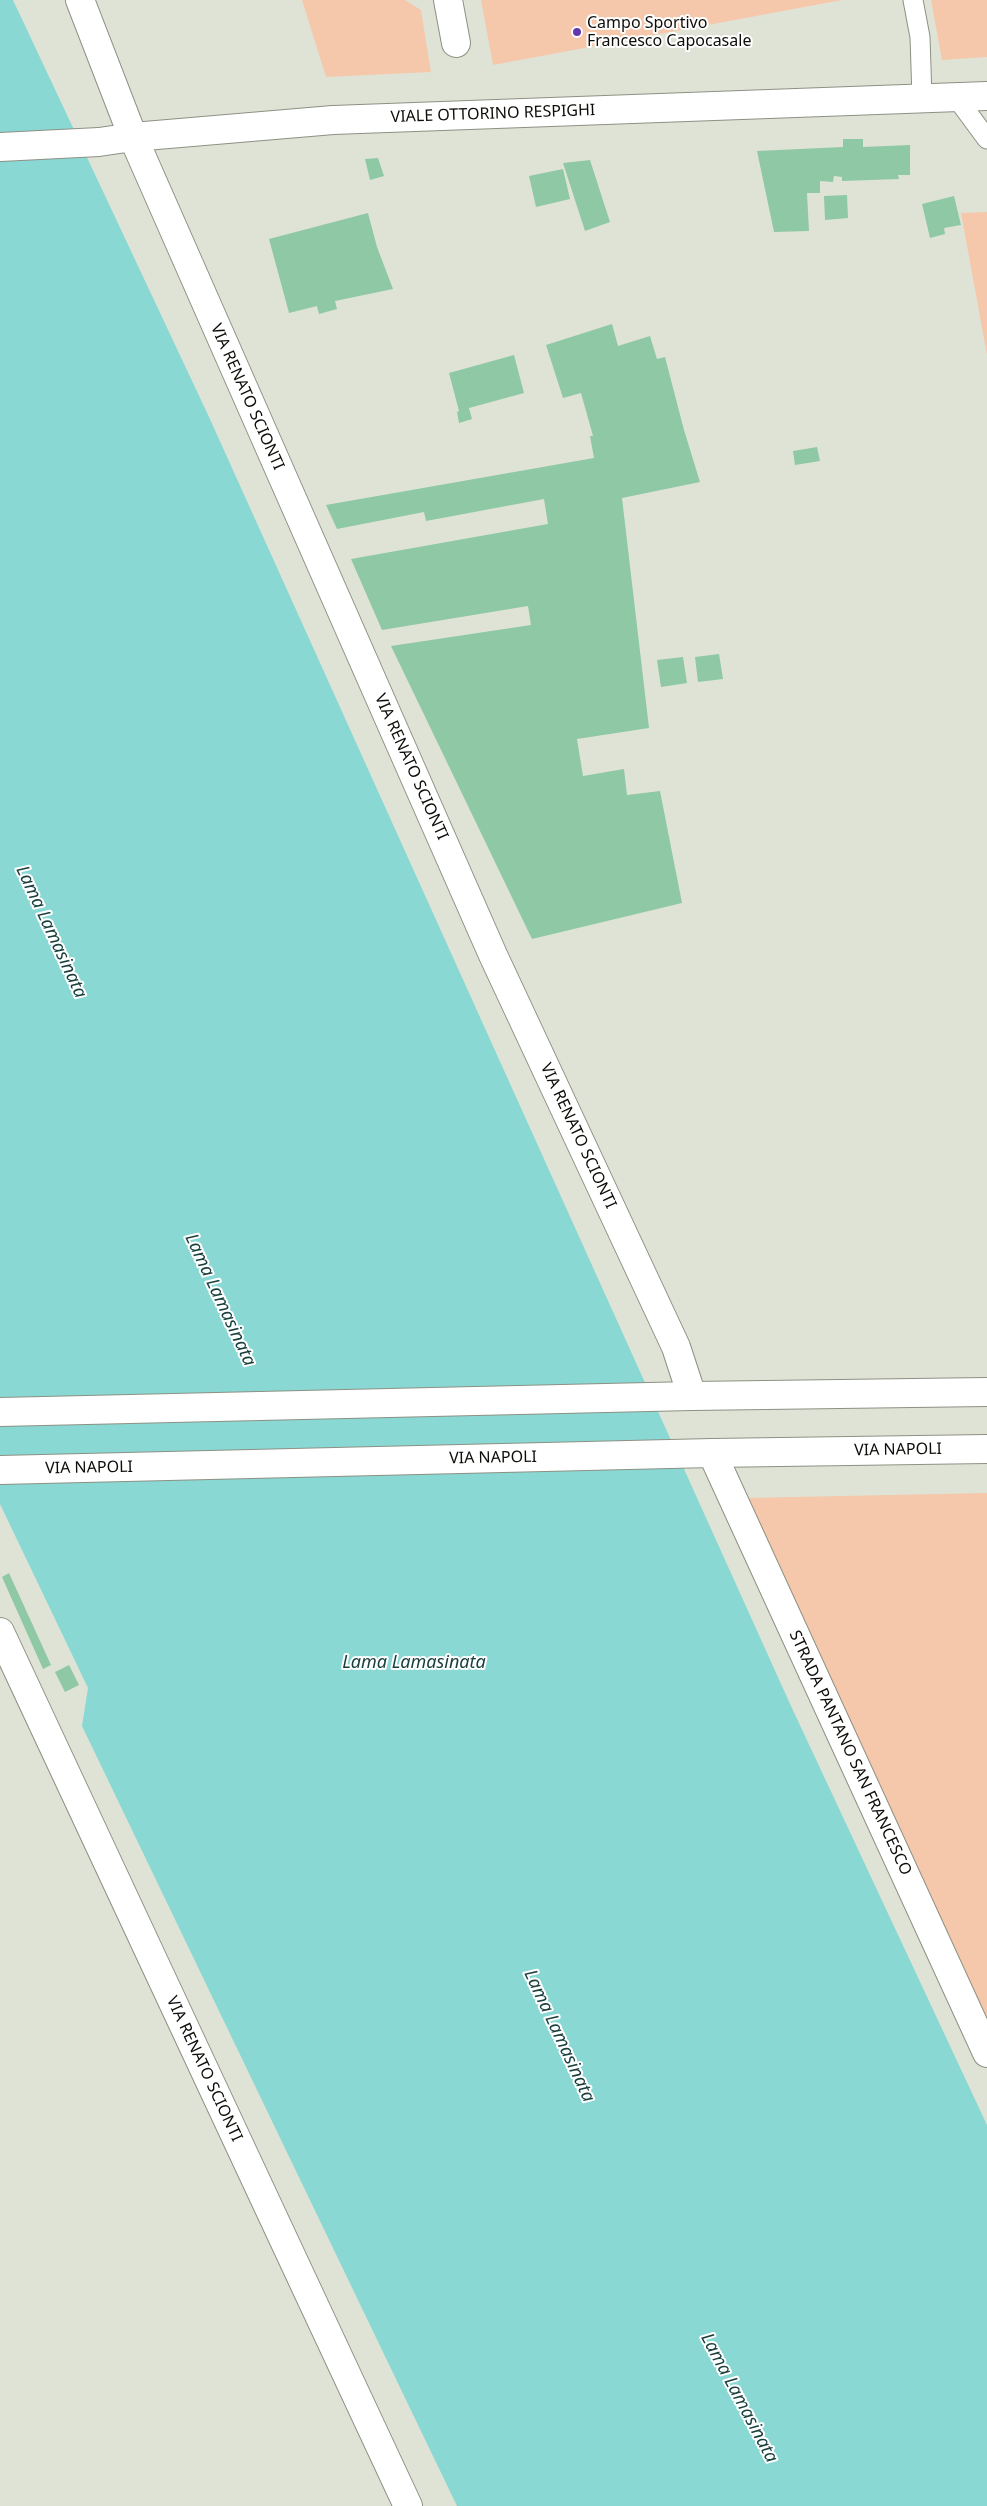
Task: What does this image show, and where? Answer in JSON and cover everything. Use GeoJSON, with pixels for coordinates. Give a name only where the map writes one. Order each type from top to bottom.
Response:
{"type":"FeatureCollection","features":[{"type":"Feature","properties":{"kind":"street","name":"VIA RENATO SCIONTI"},"geometry":{"type":"LineString","coordinates":[[80,0],[120,139],[676,1347],[692,1396]]}},
{"type":"Feature","properties":{"kind":"street"},"geometry":{"type":"LineString","coordinates":[[448,0],[456,42]]}},
{"type":"Feature","properties":{"kind":"street","name":"VIALE OTTORINO RESPIGHI"},"geometry":{"type":"LineString","coordinates":[[0,146],[120,139],[333,120],[987,96]]}},
{"type":"Feature","properties":{"kind":"street"},"geometry":{"type":"LineString","coordinates":[[0,1412],[692,1396],[987,1392]]}},
{"type":"Feature","properties":{"kind":"street","name":"VIA NAPOLI"},"geometry":{"type":"LineString","coordinates":[[0,1470],[712,1453],[987,1449]]}},
{"type":"Feature","properties":{"kind":"street","name":"STRADA PANTANO SAN FRANCESCO"},"geometry":{"type":"LineString","coordinates":[[712,1453],[987,2053]]}},
{"type":"Feature","properties":{"kind":"street","name":"VIA RENATO SCIONTI"},"geometry":{"type":"LineString","coordinates":[[0,1632],[408,2506]]}},
{"type":"Feature","properties":{"kind":"lane"},"geometry":{"type":"LineString","coordinates":[[913,0],[920,37],[922,98]]}},
{"type":"Feature","properties":{"kind":"lane"},"geometry":{"type":"LineString","coordinates":[[956,97],[987,139]]}},
{"type":"Feature","properties":{"kind":"shaded area"},"geometry":{"type":"Polygon","coordinates":[[[302,0],[405,0],[421,10],[431,72],[326,77],[302,0]]]}},
{"type":"Feature","properties":{"kind":"shaded area","name":"Campo Sportivo Francesco Capocasale"},"geometry":{"type":"Polygon","coordinates":[[[481,0],[842,0],[493,65],[481,0]]]}},
{"type":"Feature","properties":{"kind":"shaded area"},"geometry":{"type":"Polygon","coordinates":[[[931,0],[987,0],[987,57],[942,60],[931,0]]]}},
{"type":"Feature","properties":{"kind":"shaded area"},"geometry":{"type":"Polygon","coordinates":[[[987,212],[987,355],[961,213],[987,212]]]}},
{"type":"Feature","properties":{"kind":"shaded area"},"geometry":{"type":"Polygon","coordinates":[[[987,1493],[987,2018],[743,1498],[987,1493]]]}},
{"type":"Feature","properties":{"kind":"water","name":"Lama Lamasinata"},"geometry":{"type":"Polygon","coordinates":[[[0,0],[13,0],[209,417],[791,1706],[987,2125],[987,2506],[457,2506],[82,1726],[88,1688],[0,1504],[0,0]]]}},
{"type":"Feature","properties":{"kind":"building"},"geometry":{"type":"Polygon","coordinates":[[[843,139],[863,139],[863,147],[910,145],[910,175],[898,175],[899,179],[842,181],[842,177],[834,176],[833,182],[820,181],[820,193],[807,193],[809,231],[774,232],[757,151],[843,147],[843,139]]]}},
{"type":"Feature","properties":{"kind":"building"},"geometry":{"type":"Polygon","coordinates":[[[378,158],[384,176],[370,180],[365,159],[378,158]]]}},
{"type":"Feature","properties":{"kind":"building"},"geometry":{"type":"Polygon","coordinates":[[[590,160],[610,222],[585,231],[563,163],[590,160]]]}},
{"type":"Feature","properties":{"kind":"building"},"geometry":{"type":"Polygon","coordinates":[[[563,169],[570,199],[536,207],[529,176],[563,169]]]}},
{"type":"Feature","properties":{"kind":"building"},"geometry":{"type":"Polygon","coordinates":[[[847,195],[848,218],[825,220],[824,196],[847,195]]]}},
{"type":"Feature","properties":{"kind":"building"},"geometry":{"type":"Polygon","coordinates":[[[954,196],[961,225],[944,228],[945,234],[930,238],[922,204],[954,196]]]}},
{"type":"Feature","properties":{"kind":"building"},"geometry":{"type":"Polygon","coordinates":[[[368,213],[377,247],[393,289],[335,301],[337,309],[319,314],[317,306],[289,313],[269,239],[368,213]]]}},
{"type":"Feature","properties":{"kind":"building"},"geometry":{"type":"Polygon","coordinates":[[[612,324],[618,346],[650,336],[657,359],[665,357],[700,482],[622,498],[649,728],[577,739],[583,776],[624,769],[627,795],[660,791],[682,903],[532,939],[391,646],[531,625],[528,606],[382,630],[351,559],[548,524],[544,499],[426,521],[424,512],[337,529],[326,505],[594,458],[590,436],[593,436],[581,393],[563,398],[546,345],[612,324]]]}},
{"type":"Feature","properties":{"kind":"building"},"geometry":{"type":"Polygon","coordinates":[[[514,355],[524,393],[469,408],[472,419],[459,423],[457,412],[459,411],[449,373],[514,355]]]}},
{"type":"Feature","properties":{"kind":"building"},"geometry":{"type":"Polygon","coordinates":[[[817,447],[820,461],[795,465],[793,451],[817,447]]]}},
{"type":"Feature","properties":{"kind":"building"},"geometry":{"type":"Polygon","coordinates":[[[719,654],[723,679],[698,682],[695,657],[719,654]]]}},
{"type":"Feature","properties":{"kind":"building"},"geometry":{"type":"Polygon","coordinates":[[[683,657],[687,683],[661,687],[657,660],[683,657]]]}},
{"type":"Feature","properties":{"kind":"building"},"geometry":{"type":"Polygon","coordinates":[[[9,1573],[51,1665],[43,1669],[2,1577],[9,1573]]]}},
{"type":"Feature","properties":{"kind":"building"},"geometry":{"type":"Polygon","coordinates":[[[69,1665],[79,1685],[65,1692],[55,1672],[69,1665]]]}},
{"type":"Feature","properties":{"kind":"place","name":"Campo Sportivo Francesco Capocasale"},"geometry":{"type":"Point","coordinates":[577,32]}}]}
